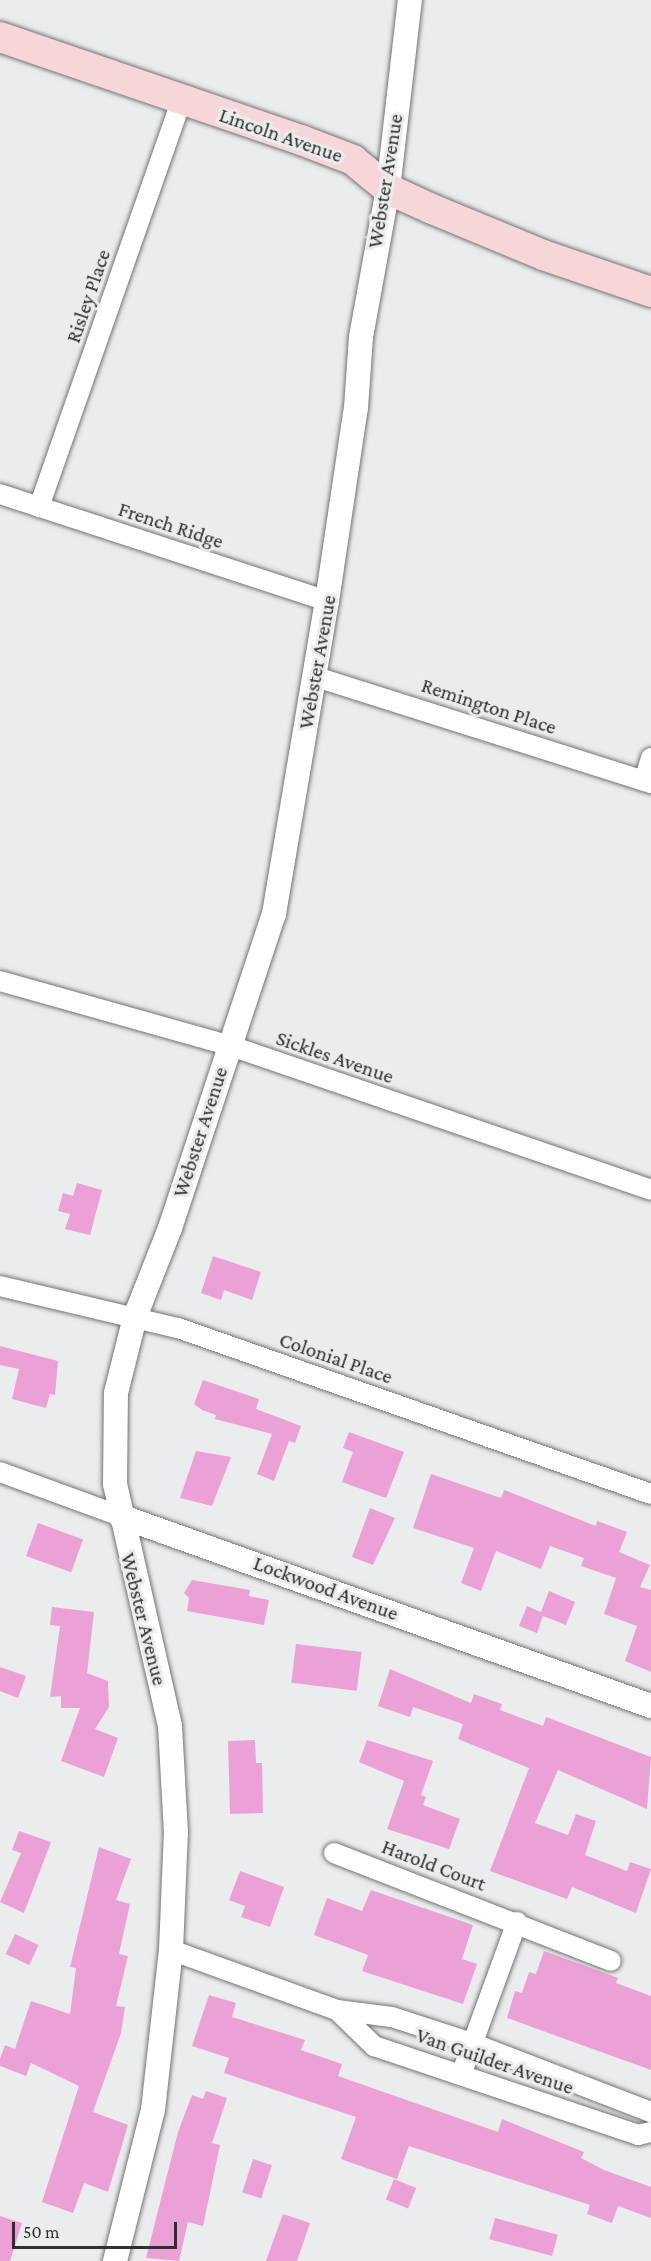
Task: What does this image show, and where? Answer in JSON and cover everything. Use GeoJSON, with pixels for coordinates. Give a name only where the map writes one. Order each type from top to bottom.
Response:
{"type":"FeatureCollection","features":[{"type":"Feature","properties":{"kind":"main road","name":"Lincoln Avenue"},"geometry":{"type":"LineString","coordinates":[[0,38],[353,160],[388,189],[543,255],[651,292]]}},
{"type":"Feature","properties":{"kind":"street","name":"Webster Avenue"},"geometry":{"type":"LineString","coordinates":[[115,2261],[153,2110],[171,1950],[176,1833],[170,1726],[120,1516],[114,1410],[135,1317],[170,1228],[228,1045],[274,914],[327,601],[356,408],[362,326],[388,189],[410,0]]}},
{"type":"Feature","properties":{"kind":"street","name":"Risley Place"},"geometry":{"type":"LineString","coordinates":[[39,507],[181,101]]}},
{"type":"Feature","properties":{"kind":"street","name":"French Ridge"},"geometry":{"type":"LineString","coordinates":[[0,494],[327,601]]}},
{"type":"Feature","properties":{"kind":"street","name":"Remington Place"},"geometry":{"type":"LineString","coordinates":[[313,676],[648,782]]}},
{"type":"Feature","properties":{"kind":"street"},"geometry":{"type":"LineString","coordinates":[[648,782],[651,758]]}},
{"type":"Feature","properties":{"kind":"street","name":"Sickles Avenue"},"geometry":{"type":"LineString","coordinates":[[0,981],[228,1045],[651,1190]]}},
{"type":"Feature","properties":{"kind":"street","name":"Colonial Place"},"geometry":{"type":"LineString","coordinates":[[0,1286],[178,1328],[651,1494]]}},
{"type":"Feature","properties":{"kind":"street","name":"Lockwood Avenue"},"geometry":{"type":"LineString","coordinates":[[0,1472],[651,1706]]}},
{"type":"Feature","properties":{"kind":"street","name":"Harold Court"},"geometry":{"type":"LineString","coordinates":[[334,1853],[517,1922],[611,1961]]}},
{"type":"Feature","properties":{"kind":"street"},"geometry":{"type":"LineString","coordinates":[[461,2075],[517,1922]]}},
{"type":"Feature","properties":{"kind":"street","name":"Van Guilder Avenue"},"geometry":{"type":"LineString","coordinates":[[171,1950],[337,2010],[392,2017],[472,2043],[651,2112]]}},
{"type":"Feature","properties":{"kind":"street","name":"Van Guilder Avenue"},"geometry":{"type":"LineString","coordinates":[[337,2010],[374,2046],[639,2135],[651,2132]]}},
{"type":"Feature","properties":{"kind":"building"},"geometry":{"type":"Polygon","coordinates":[[[77,1183],[102,1190],[90,1235],[65,1229],[70,1214],[58,1211],[63,1193],[73,1196],[77,1183]]]}},
{"type":"Feature","properties":{"kind":"building"},"geometry":{"type":"Polygon","coordinates":[[[213,1256],[261,1272],[252,1300],[224,1290],[221,1300],[201,1293],[213,1256]]]}},
{"type":"Feature","properties":{"kind":"building"},"geometry":{"type":"Polygon","coordinates":[[[0,1346],[58,1361],[55,1395],[50,1394],[46,1408],[12,1399],[19,1369],[0,1365],[0,1346]]]}},
{"type":"Feature","properties":{"kind":"building"},"geometry":{"type":"Polygon","coordinates":[[[203,1380],[259,1399],[256,1409],[301,1426],[295,1443],[289,1441],[274,1481],[257,1474],[272,1434],[215,1419],[216,1415],[194,1404],[203,1380]]]}},
{"type":"Feature","properties":{"kind":"building"},"geometry":{"type":"Polygon","coordinates":[[[349,1432],[404,1452],[386,1498],[342,1482],[353,1452],[343,1448],[349,1432]]]}},
{"type":"Feature","properties":{"kind":"building"},"geometry":{"type":"Polygon","coordinates":[[[196,1451],[231,1457],[212,1506],[180,1498],[196,1451]]]}},
{"type":"Feature","properties":{"kind":"building"},"geometry":{"type":"Polygon","coordinates":[[[431,1474],[501,1498],[504,1490],[596,1526],[597,1521],[627,1532],[619,1552],[650,1565],[640,1587],[651,1590],[651,1672],[625,1661],[637,1626],[604,1614],[616,1578],[581,1566],[584,1558],[550,1546],[541,1569],[496,1551],[481,1591],[461,1583],[474,1548],[413,1528],[431,1474]]]}},
{"type":"Feature","properties":{"kind":"building"},"geometry":{"type":"Polygon","coordinates":[[[370,1508],[395,1518],[373,1565],[352,1557],[370,1508]]]}},
{"type":"Feature","properties":{"kind":"building"},"geometry":{"type":"Polygon","coordinates":[[[38,1523],[83,1539],[71,1572],[26,1556],[38,1523]]]}},
{"type":"Feature","properties":{"kind":"building"},"geometry":{"type":"Polygon","coordinates":[[[192,1580],[250,1590],[249,1596],[269,1600],[264,1625],[187,1611],[189,1598],[184,1593],[192,1580]]]}},
{"type":"Feature","properties":{"kind":"building"},"geometry":{"type":"Polygon","coordinates":[[[549,1591],[575,1602],[566,1625],[543,1616],[537,1633],[519,1626],[527,1606],[541,1612],[549,1591]]]}},
{"type":"Feature","properties":{"kind":"building"},"geometry":{"type":"Polygon","coordinates":[[[52,1607],[94,1612],[87,1673],[108,1681],[109,1707],[95,1729],[118,1738],[104,1777],[61,1761],[80,1708],[61,1708],[61,1696],[50,1697],[60,1626],[50,1625],[52,1607]]]}},
{"type":"Feature","properties":{"kind":"building"},"geometry":{"type":"Polygon","coordinates":[[[296,1644],[362,1652],[357,1691],[291,1683],[296,1644]]]}},
{"type":"Feature","properties":{"kind":"building"},"geometry":{"type":"Polygon","coordinates":[[[0,1667],[26,1676],[18,1698],[0,1691],[0,1667]]]}},
{"type":"Feature","properties":{"kind":"building"},"geometry":{"type":"Polygon","coordinates":[[[390,1669],[471,1703],[474,1694],[502,1704],[500,1710],[543,1726],[546,1717],[651,1757],[647,1809],[558,1770],[535,1823],[568,1835],[576,1814],[596,1821],[585,1855],[627,1871],[630,1862],[651,1869],[636,1913],[572,1887],[567,1899],[490,1871],[529,1768],[458,1739],[463,1724],[413,1707],[410,1717],[378,1706],[390,1669]]]}},
{"type":"Feature","properties":{"kind":"building"},"geometry":{"type":"Polygon","coordinates":[[[255,1740],[256,1763],[262,1763],[263,1813],[230,1814],[228,1741],[255,1740]]]}},
{"type":"Feature","properties":{"kind":"building"},"geometry":{"type":"Polygon","coordinates":[[[367,1740],[433,1761],[421,1795],[426,1797],[423,1805],[460,1819],[449,1849],[387,1829],[404,1781],[359,1762],[367,1740]]]}},
{"type":"Feature","properties":{"kind":"building"},"geometry":{"type":"Polygon","coordinates":[[[19,1831],[51,1842],[24,1913],[0,1902],[21,1853],[12,1850],[19,1831]]]}},
{"type":"Feature","properties":{"kind":"building"},"geometry":{"type":"Polygon","coordinates":[[[99,1847],[131,1859],[116,1900],[130,1904],[119,1954],[128,1956],[116,2006],[125,2007],[121,2033],[93,2112],[128,2125],[108,2192],[84,2183],[73,2213],[42,2202],[79,2086],[31,2063],[26,2076],[0,2066],[0,2059],[5,2045],[15,2049],[31,2001],[70,2014],[76,1968],[70,1967],[99,1847]]]}},
{"type":"Feature","properties":{"kind":"building"},"geometry":{"type":"Polygon","coordinates":[[[240,1871],[284,1887],[270,1927],[241,1917],[245,1906],[229,1900],[240,1871]]]}},
{"type":"Feature","properties":{"kind":"building"},"geometry":{"type":"Polygon","coordinates":[[[371,1890],[473,1925],[462,1959],[477,1964],[463,2004],[362,1971],[368,1955],[314,1935],[327,1898],[362,1911],[371,1890]]]}},
{"type":"Feature","properties":{"kind":"building"},"geometry":{"type":"Polygon","coordinates":[[[15,1934],[39,1945],[29,1965],[6,1954],[15,1934]]]}},
{"type":"Feature","properties":{"kind":"building"},"geometry":{"type":"Polygon","coordinates":[[[544,1951],[618,1978],[616,1983],[651,1996],[651,2070],[507,2018],[515,1991],[522,1993],[529,1972],[536,1974],[544,1951]]]}},
{"type":"Feature","properties":{"kind":"building"},"geometry":{"type":"Polygon","coordinates":[[[209,1995],[236,2003],[232,2017],[305,2040],[301,2050],[342,2064],[338,2076],[498,2132],[502,2119],[584,2152],[581,2158],[604,2170],[651,2187],[651,2218],[618,2206],[612,2223],[587,2214],[590,2205],[409,2146],[397,2179],[341,2159],[356,2117],[224,2073],[229,2058],[192,2046],[209,1995]]]}},
{"type":"Feature","properties":{"kind":"building"},"geometry":{"type":"Polygon","coordinates":[[[206,2091],[227,2098],[212,2143],[220,2145],[203,2226],[188,2222],[179,2261],[146,2258],[178,2132],[192,2095],[203,2099],[206,2091]]]}},
{"type":"Feature","properties":{"kind":"building"},"geometry":{"type":"Polygon","coordinates":[[[253,2159],[272,2165],[261,2198],[242,2192],[253,2159]]]}},
{"type":"Feature","properties":{"kind":"building"},"geometry":{"type":"Polygon","coordinates":[[[394,2179],[416,2188],[408,2208],[386,2199],[394,2179]]]}},
{"type":"Feature","properties":{"kind":"building"},"geometry":{"type":"Polygon","coordinates":[[[283,2214],[310,2223],[297,2261],[266,2261],[283,2214]]]}},
{"type":"Feature","properties":{"kind":"building"},"geometry":{"type":"Polygon","coordinates":[[[0,2216],[22,2223],[10,2261],[0,2261],[0,2216]]]}},
{"type":"Feature","properties":{"kind":"building"},"geometry":{"type":"Polygon","coordinates":[[[495,2218],[558,2235],[552,2256],[489,2239],[495,2218]]]}}]}
